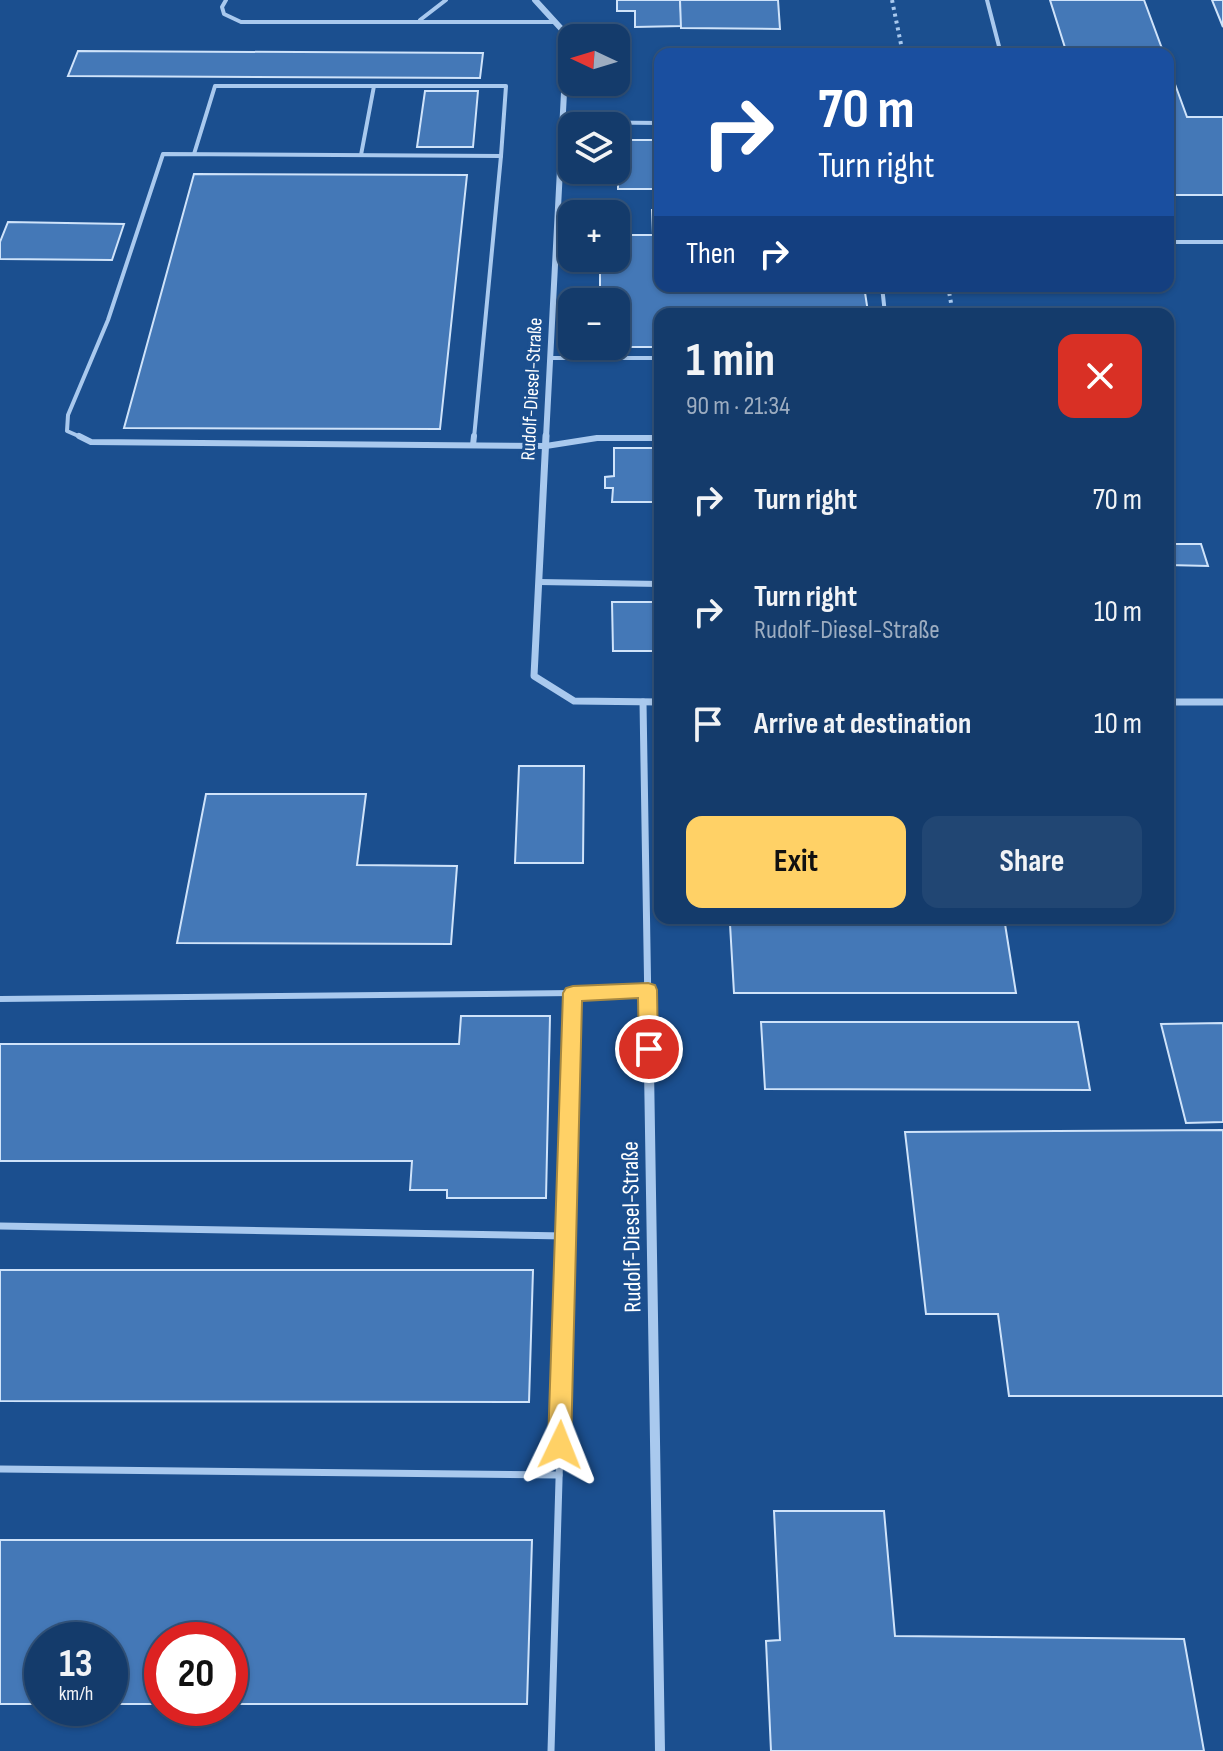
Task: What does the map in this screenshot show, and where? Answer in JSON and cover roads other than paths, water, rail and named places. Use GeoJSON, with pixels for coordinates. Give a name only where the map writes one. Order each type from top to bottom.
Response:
{"type":"FeatureCollection","features":[{"type":"Feature","properties":{"kind":"street","name":"Rudolf-Diesel-Straße"},"geometry":{"type":"LineString","coordinates":[[535,0],[567,35],[563,112]]}},
{"type":"Feature","properties":{"kind":"street","name":"Rudolf-Diesel-Straße"},"geometry":{"type":"LineString","coordinates":[[560,184],[534,676],[574,701],[654,702]]}},
{"type":"Feature","properties":{"kind":"street","name":"Rudolf-Diesel-Straße"},"geometry":{"type":"LineString","coordinates":[[643,702],[660,1751]]}},
{"type":"Feature","properties":{"kind":"street"},"geometry":{"type":"LineString","coordinates":[[1174,702],[1223,702]]}},
{"type":"Feature","properties":{"kind":"lane"},"geometry":{"type":"LineString","coordinates":[[226,0],[222,7],[224,14],[241,22],[555,22]]}},
{"type":"Feature","properties":{"kind":"lane"},"geometry":{"type":"LineString","coordinates":[[416,22],[431,15],[446,0]]}},
{"type":"Feature","properties":{"kind":"lane"},"geometry":{"type":"LineString","coordinates":[[987,0],[999,48]]}},
{"type":"Feature","properties":{"kind":"lane"},"geometry":{"type":"LineString","coordinates":[[194,154],[215,86],[506,86],[473,445]]}},
{"type":"Feature","properties":{"kind":"lane"},"geometry":{"type":"LineString","coordinates":[[361,155],[374,86]]}},
{"type":"Feature","properties":{"kind":"lane"},"geometry":{"type":"LineString","coordinates":[[630,123],[654,123]]}},
{"type":"Feature","properties":{"kind":"lane"},"geometry":{"type":"LineString","coordinates":[[501,156],[163,154],[108,320],[68,415],[67,431],[91,442],[546,446],[597,438],[654,438]]}},
{"type":"Feature","properties":{"kind":"lane"},"geometry":{"type":"LineString","coordinates":[[1174,242],[1223,242]]}},
{"type":"Feature","properties":{"kind":"lane"},"geometry":{"type":"LineString","coordinates":[[550,358],[654,358]]}},
{"type":"Feature","properties":{"kind":"lane"},"geometry":{"type":"LineString","coordinates":[[539,582],[654,584]]}},
{"type":"Feature","properties":{"kind":"lane"},"geometry":{"type":"LineString","coordinates":[[0,999],[648,990]]}},
{"type":"Feature","properties":{"kind":"lane"},"geometry":{"type":"LineString","coordinates":[[551,1751],[573,993]]}},
{"type":"Feature","properties":{"kind":"lane"},"geometry":{"type":"LineString","coordinates":[[0,1226],[565,1236]]}},
{"type":"Feature","properties":{"kind":"lane"},"geometry":{"type":"LineString","coordinates":[[0,1469],[559,1475]]}}]}
